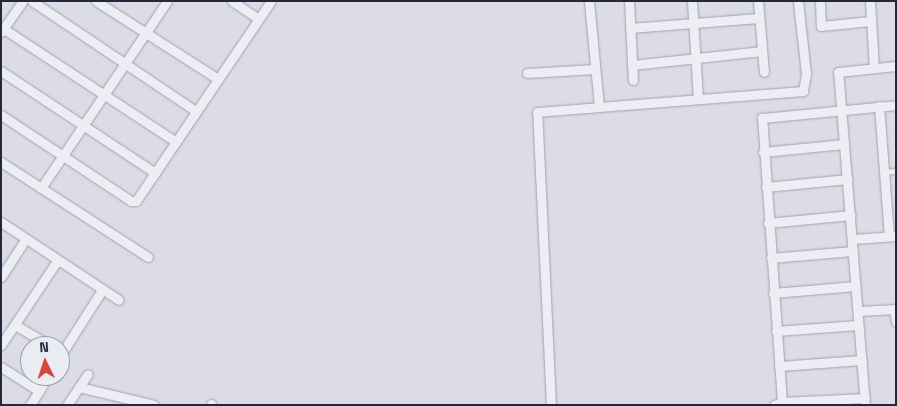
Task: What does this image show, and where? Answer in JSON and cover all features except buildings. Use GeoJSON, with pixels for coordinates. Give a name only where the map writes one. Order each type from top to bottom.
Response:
{"type":"FeatureCollection","features":[{"type":"Feature","properties":{"kind":"street"},"geometry":{"type":"LineString","coordinates":[[24,1],[2,30],[106,95],[176,142]]}},
{"type":"Feature","properties":{"kind":"street"},"geometry":{"type":"LineString","coordinates":[[32,1],[196,111]]}},
{"type":"Feature","properties":{"kind":"street"},"geometry":{"type":"LineString","coordinates":[[96,1],[218,80]]}},
{"type":"Feature","properties":{"kind":"street"},"geometry":{"type":"LineString","coordinates":[[232,1],[259,19]]}},
{"type":"Feature","properties":{"kind":"street"},"geometry":{"type":"LineString","coordinates":[[1,115],[134,202],[271,1]]}},
{"type":"Feature","properties":{"kind":"street"},"geometry":{"type":"LineString","coordinates":[[589,1],[598,107]]}},
{"type":"Feature","properties":{"kind":"street"},"geometry":{"type":"LineString","coordinates":[[629,1],[633,80]]}},
{"type":"Feature","properties":{"kind":"street"},"geometry":{"type":"LineString","coordinates":[[692,1],[698,98]]}},
{"type":"Feature","properties":{"kind":"street"},"geometry":{"type":"LineString","coordinates":[[758,1],[764,72]]}},
{"type":"Feature","properties":{"kind":"street"},"geometry":{"type":"LineString","coordinates":[[551,405],[537,112],[806,90],[798,1]]}},
{"type":"Feature","properties":{"kind":"street"},"geometry":{"type":"LineString","coordinates":[[820,1],[821,26],[872,21]]}},
{"type":"Feature","properties":{"kind":"street"},"geometry":{"type":"LineString","coordinates":[[870,1],[874,68]]}},
{"type":"Feature","properties":{"kind":"street"},"geometry":{"type":"LineString","coordinates":[[42,188],[85,127],[166,2]]}},
{"type":"Feature","properties":{"kind":"street"},"geometry":{"type":"LineString","coordinates":[[630,28],[759,18]]}},
{"type":"Feature","properties":{"kind":"street"},"geometry":{"type":"LineString","coordinates":[[632,65],[762,51]]}},
{"type":"Feature","properties":{"kind":"street"},"geometry":{"type":"LineString","coordinates":[[896,66],[838,72],[842,109],[859,312],[858,325],[865,401],[778,403],[779,366],[762,117],[842,109],[896,105]]}},
{"type":"Feature","properties":{"kind":"street"},"geometry":{"type":"LineString","coordinates":[[527,73],[595,69]]}},
{"type":"Feature","properties":{"kind":"street"},"geometry":{"type":"LineString","coordinates":[[1,71],[155,173]]}},
{"type":"Feature","properties":{"kind":"street"},"geometry":{"type":"LineString","coordinates":[[853,239],[892,236],[884,172],[879,106]]}},
{"type":"Feature","properties":{"kind":"street"},"geometry":{"type":"LineString","coordinates":[[763,152],[844,144]]}},
{"type":"Feature","properties":{"kind":"street"},"geometry":{"type":"LineString","coordinates":[[1,162],[148,257]]}},
{"type":"Feature","properties":{"kind":"street"},"geometry":{"type":"LineString","coordinates":[[766,187],[848,179]]}},
{"type":"Feature","properties":{"kind":"street"},"geometry":{"type":"LineString","coordinates":[[768,223],[850,215]]}},
{"type":"Feature","properties":{"kind":"street"},"geometry":{"type":"LineString","coordinates":[[1,222],[25,240],[118,300]]}},
{"type":"Feature","properties":{"kind":"street"},"geometry":{"type":"LineString","coordinates":[[1,277],[25,240]]}},
{"type":"Feature","properties":{"kind":"street"},"geometry":{"type":"LineString","coordinates":[[771,258],[853,251]]}},
{"type":"Feature","properties":{"kind":"street"},"geometry":{"type":"LineString","coordinates":[[1,345],[57,261]]}},
{"type":"Feature","properties":{"kind":"street"},"geometry":{"type":"LineString","coordinates":[[773,294],[856,286]]}},
{"type":"Feature","properties":{"kind":"street"},"geometry":{"type":"LineString","coordinates":[[70,339],[102,290]]}},
{"type":"Feature","properties":{"kind":"street"},"geometry":{"type":"LineString","coordinates":[[859,312],[895,309],[896,322]]}},
{"type":"Feature","properties":{"kind":"street"},"geometry":{"type":"LineString","coordinates":[[15,325],[34,336]]}},
{"type":"Feature","properties":{"kind":"street"},"geometry":{"type":"LineString","coordinates":[[776,331],[858,325]]}},
{"type":"Feature","properties":{"kind":"street"},"geometry":{"type":"LineString","coordinates":[[779,366],[862,360]]}},
{"type":"Feature","properties":{"kind":"street"},"geometry":{"type":"LineString","coordinates":[[1,367],[38,391]]}},
{"type":"Feature","properties":{"kind":"street"},"geometry":{"type":"LineString","coordinates":[[67,405],[88,374]]}},
{"type":"Feature","properties":{"kind":"street"},"geometry":{"type":"LineString","coordinates":[[30,405],[41,386]]}},
{"type":"Feature","properties":{"kind":"street"},"geometry":{"type":"LineString","coordinates":[[79,387],[154,405]]}},
{"type":"Feature","properties":{"kind":"lane"},"geometry":{"type":"LineString","coordinates":[[884,172],[896,171]]}}]}
